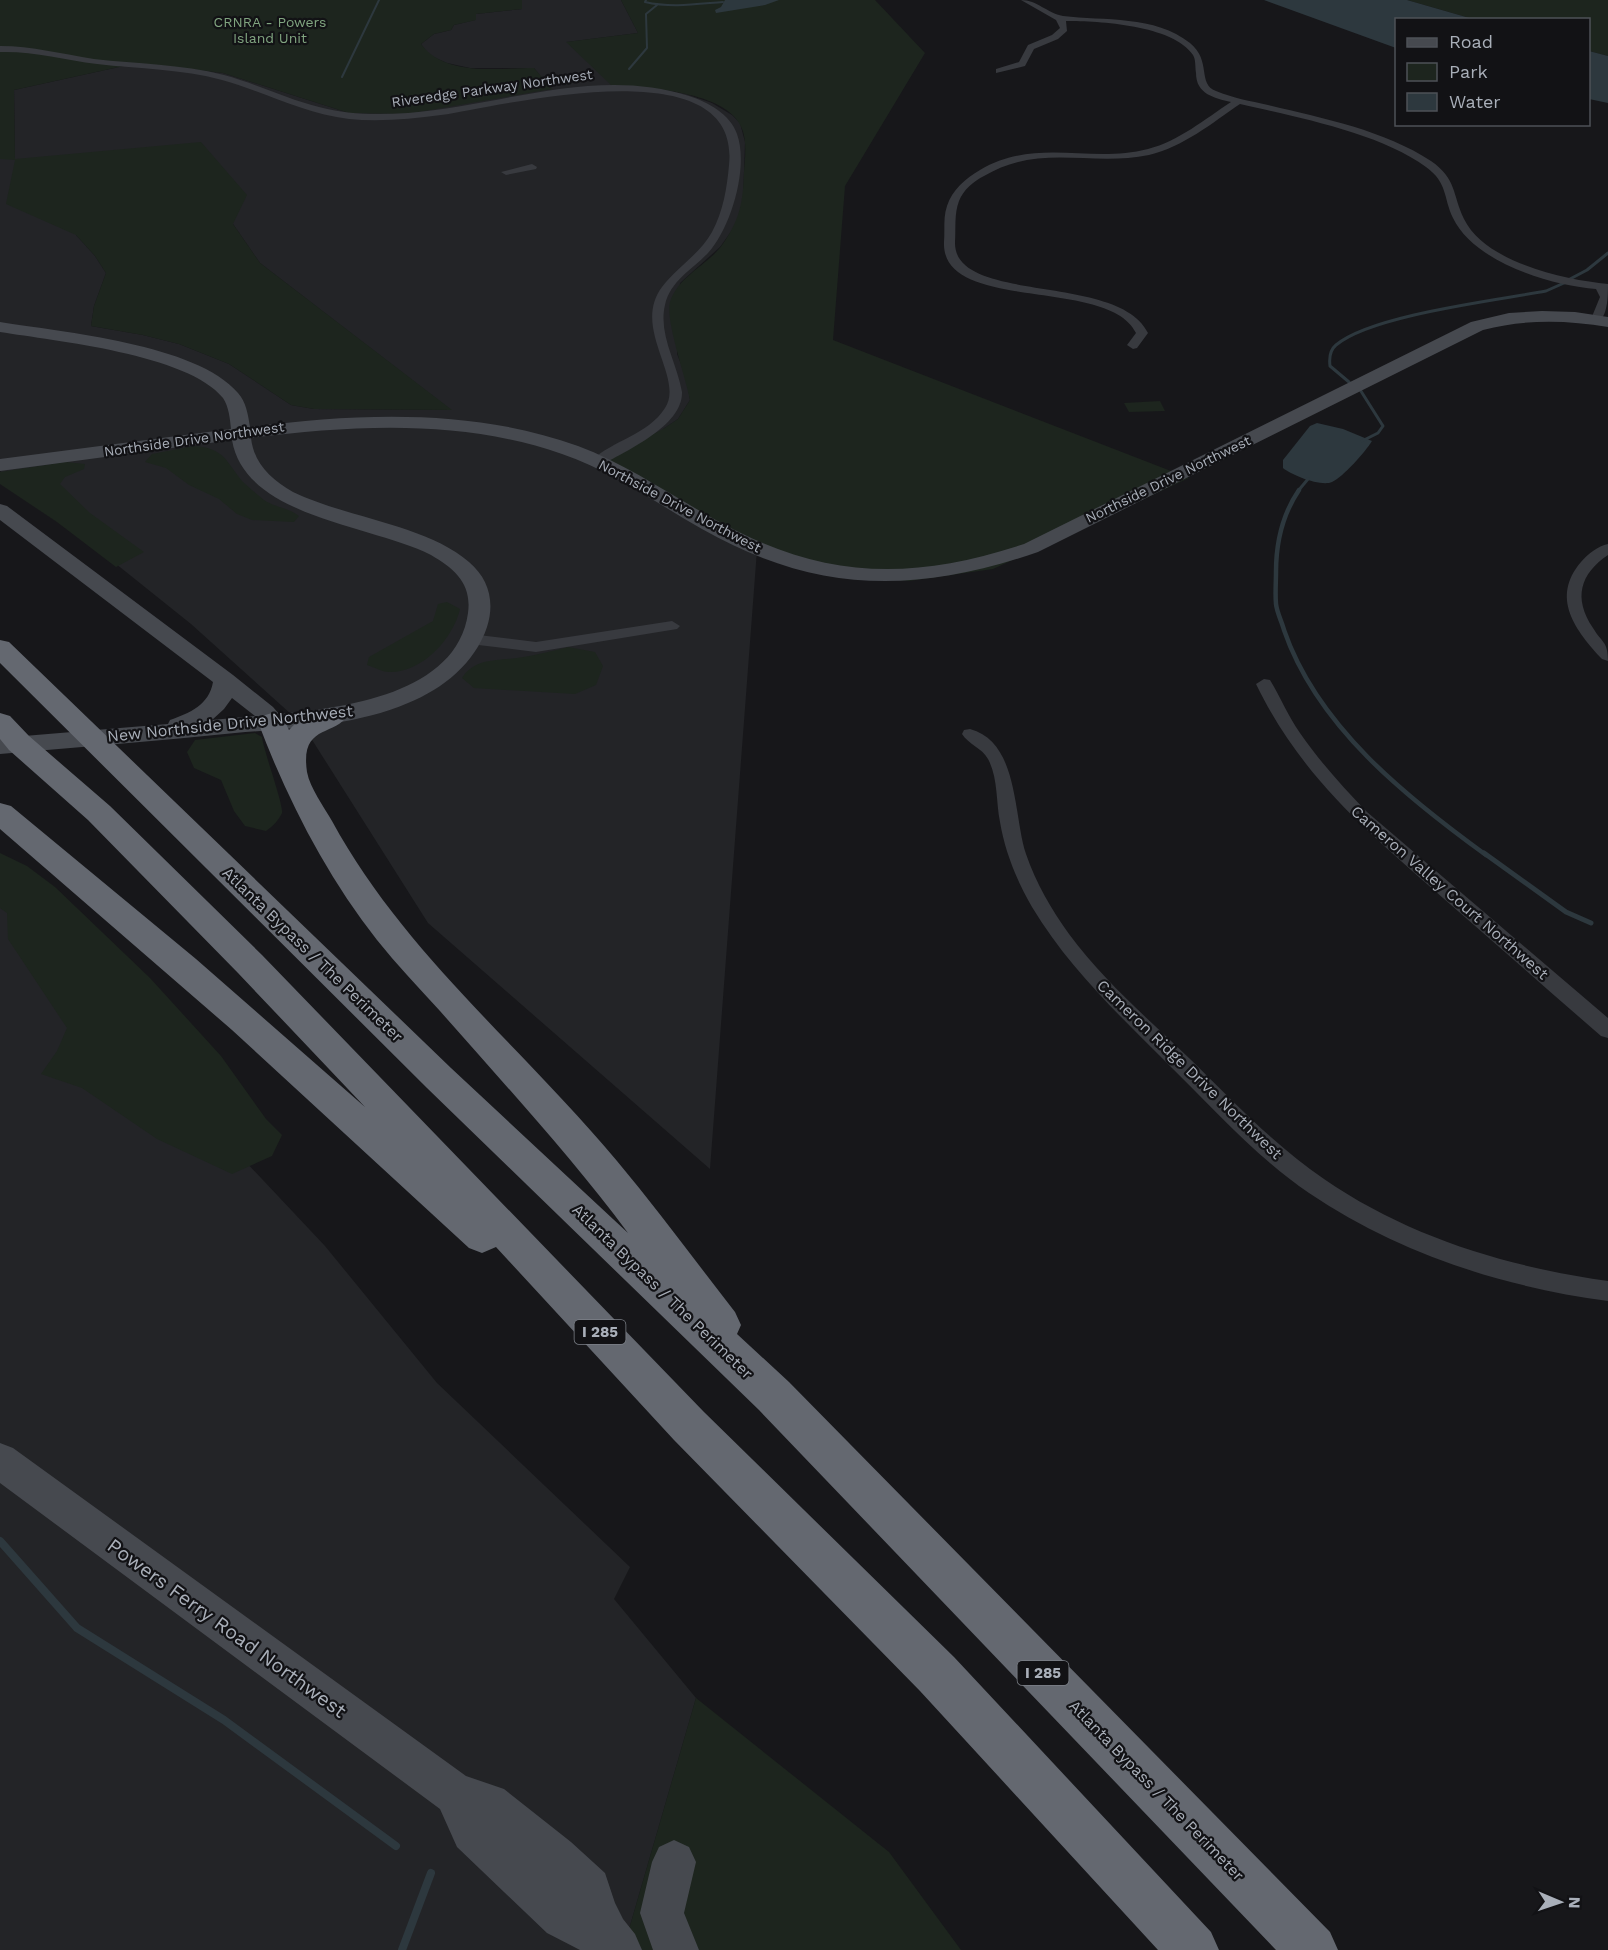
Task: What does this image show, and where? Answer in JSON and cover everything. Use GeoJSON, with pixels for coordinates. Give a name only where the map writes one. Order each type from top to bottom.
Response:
{"type":"FeatureCollection","features":[{"type":"Feature","properties":{"kind":"highway","name":"Atlanta Bypass / The Perimeter"},"geometry":{"type":"LineString","coordinates":[[0,648],[431,1070],[774,1396],[1312,1950]]}},
{"type":"Feature","properties":{"kind":"highway"},"geometry":{"type":"LineString","coordinates":[[263,712],[303,798],[342,865],[383,924],[604,1172],[686,1277],[774,1396]]}},
{"type":"Feature","properties":{"kind":"highway"},"geometry":{"type":"LineString","coordinates":[[293,776],[293,753],[299,735],[312,724],[334,715]]}},
{"type":"Feature","properties":{"kind":"highway","name":"I 285"},"geometry":{"type":"LineString","coordinates":[[0,722],[19,743],[99,813],[258,973],[418,1138],[688,1426],[937,1674],[1193,1950]]}},
{"type":"Feature","properties":{"kind":"highway"},"geometry":{"type":"LineString","coordinates":[[0,813],[97,891],[302,1070],[688,1426]]}},
{"type":"Feature","properties":{"kind":"street"},"geometry":{"type":"LineString","coordinates":[[999,71],[1022,64],[1032,47],[1062,32],[1065,25],[1059,18],[1025,0]]}},
{"type":"Feature","properties":{"kind":"street"},"geometry":{"type":"LineString","coordinates":[[1059,18],[1117,21],[1175,39],[1190,47],[1198,56],[1202,87],[1213,94],[1377,140],[1420,158],[1437,170],[1448,182],[1453,192],[1456,214],[1465,229],[1479,242],[1502,257],[1546,277],[1604,287],[1606,297],[1602,321]]}},
{"type":"Feature","properties":{"kind":"street","name":"Riveredge Parkway Northwest"},"geometry":{"type":"LineString","coordinates":[[0,49],[45,50],[92,61],[208,74],[234,81],[304,108],[354,116],[427,114],[544,93],[599,88],[671,94],[718,112],[728,122],[734,134],[736,148],[727,213],[713,240],[669,283],[658,303],[657,323],[676,393],[675,403],[646,435],[591,458]]}},
{"type":"Feature","properties":{"kind":"street"},"geometry":{"type":"LineString","coordinates":[[1133,345],[1142,333],[1141,328],[1125,314],[1107,305],[1073,296],[999,285],[976,277],[960,266],[950,251],[952,202],[966,184],[982,172],[1008,159],[1042,153],[1117,156],[1148,152],[1170,144],[1239,101]]}},
{"type":"Feature","properties":{"kind":"street"},"geometry":{"type":"LineString","coordinates":[[506,172],[532,167]]}},
{"type":"Feature","properties":{"kind":"street","name":"Northside Drive Northwest"},"geometry":{"type":"LineString","coordinates":[[0,465],[309,424],[409,422],[478,428],[532,439],[591,458],[730,535],[781,558],[825,569],[868,574],[912,574],[955,570],[995,561],[1031,548],[1477,326],[1498,320],[1529,316],[1602,321]]}},
{"type":"Feature","properties":{"kind":"street"},"geometry":{"type":"LineString","coordinates":[[0,327],[146,354],[205,377],[235,400],[265,417],[309,424]]}},
{"type":"Feature","properties":{"kind":"street"},"geometry":{"type":"LineString","coordinates":[[184,441],[215,425],[235,400]]}},
{"type":"Feature","properties":{"kind":"street","name":"New Northside Drive Northwest"},"geometry":{"type":"LineString","coordinates":[[0,746],[160,732],[263,712],[334,715],[382,704],[412,693],[456,663],[465,652],[478,620],[480,600],[474,581],[459,563],[430,546],[293,500],[268,484],[254,470],[242,448],[240,414],[235,400]]}},
{"type":"Feature","properties":{"kind":"street"},"geometry":{"type":"LineString","coordinates":[[293,500],[297,490],[286,484],[262,463],[255,447],[261,437],[309,424]]}},
{"type":"Feature","properties":{"kind":"street"},"geometry":{"type":"LineString","coordinates":[[0,510],[225,680],[263,712]]}},
{"type":"Feature","properties":{"kind":"street"},"geometry":{"type":"LineString","coordinates":[[1608,548],[1589,561],[1576,578],[1572,598],[1579,621],[1587,634],[1608,656]]}},
{"type":"Feature","properties":{"kind":"street"},"geometry":{"type":"LineString","coordinates":[[470,639],[518,647],[536,647],[672,626]]}},
{"type":"Feature","properties":{"kind":"street","name":"New Northside Drive Northwest"},"geometry":{"type":"LineString","coordinates":[[263,712],[276,706],[302,706],[345,700],[373,693],[410,677],[470,639]]}},
{"type":"Feature","properties":{"kind":"street"},"geometry":{"type":"LineString","coordinates":[[160,732],[208,712],[225,689],[225,680]]}},
{"type":"Feature","properties":{"kind":"street","name":"Cameron Valley Court Northwest"},"geometry":{"type":"LineString","coordinates":[[1264,684],[1274,706],[1300,747],[1361,816],[1608,1030]]}},
{"type":"Feature","properties":{"kind":"street","name":"Cameron Ridge Drive Northwest"},"geometry":{"type":"LineString","coordinates":[[970,734],[988,746],[998,760],[1009,825],[1019,859],[1037,900],[1064,942],[1104,989],[1258,1139],[1316,1186],[1383,1224],[1426,1244],[1516,1275],[1608,1292]]}},
{"type":"Feature","properties":{"kind":"street","name":"Powers Ferry Road Northwest"},"geometry":{"type":"LineString","coordinates":[[0,1461],[455,1794],[472,1832],[563,1917],[610,1945]]}},
{"type":"Feature","properties":{"kind":"street"},"geometry":{"type":"LineString","coordinates":[[674,1862],[662,1914],[676,1950]]}},
{"type":"Feature","properties":{"kind":"shaded area"},"geometry":{"type":"Polygon","coordinates":[[[522,0],[621,0],[638,33],[567,42],[652,87],[686,94],[712,103],[732,115],[740,123],[745,142],[743,202],[735,226],[720,247],[680,283],[677,354],[686,376],[690,400],[678,419],[663,429],[757,550],[710,1169],[428,923],[302,724],[191,624],[0,471],[0,159],[15,159],[14,90],[137,63],[223,73],[349,113],[551,89],[534,68],[470,68],[447,63],[429,55],[421,44],[434,34],[451,30],[454,25],[475,20],[476,14],[522,9],[522,0]],[[233,224],[76,235],[95,256],[106,273],[94,306],[91,326],[179,344],[229,364],[291,405],[314,409],[451,410],[260,263],[233,224]]]}},
{"type":"Feature","properties":{"kind":"shaded area"},"geometry":{"type":"Polygon","coordinates":[[[0,893],[67,972],[325,1246],[437,1383],[630,1567],[614,1599],[696,1698],[623,1950],[0,1950],[0,893]]]}},
{"type":"Feature","properties":{"kind":"green space","name":"CRNRA - Powers Island Unit"},"geometry":{"type":"Polygon","coordinates":[[[0,0],[522,0],[522,9],[476,14],[476,20],[454,25],[451,30],[434,34],[421,44],[431,55],[458,66],[489,69],[534,68],[552,89],[407,114],[349,113],[223,73],[137,63],[14,90],[15,159],[201,142],[247,195],[233,224],[260,263],[452,410],[314,409],[291,405],[229,364],[179,344],[91,326],[94,306],[106,273],[95,256],[76,235],[6,204],[15,160],[0,159],[0,0]]]}},
{"type":"Feature","properties":{"kind":"green space"},"geometry":{"type":"Polygon","coordinates":[[[621,0],[875,0],[925,53],[845,186],[833,340],[1189,478],[993,569],[909,581],[832,575],[757,550],[603,460],[678,419],[690,400],[670,322],[670,302],[686,278],[722,245],[737,219],[744,183],[745,140],[742,128],[730,112],[699,97],[661,89],[611,85],[566,42],[638,33],[621,0]]]}},
{"type":"Feature","properties":{"kind":"green space"},"geometry":{"type":"Polygon","coordinates":[[[1407,0],[1608,0],[1608,56],[1590,51],[1590,18],[1470,18],[1407,0]]]}},
{"type":"Feature","properties":{"kind":"green space"},"geometry":{"type":"Polygon","coordinates":[[[1160,401],[1165,411],[1129,412],[1124,403],[1160,401]]]}},
{"type":"Feature","properties":{"kind":"green space"},"geometry":{"type":"Polygon","coordinates":[[[194,446],[204,447],[218,453],[242,481],[264,500],[299,516],[294,522],[252,520],[237,514],[219,499],[189,485],[166,468],[145,462],[152,454],[194,446]]]}},
{"type":"Feature","properties":{"kind":"green space"},"geometry":{"type":"Polygon","coordinates":[[[65,462],[85,464],[84,469],[65,477],[60,484],[90,513],[144,552],[116,567],[57,522],[0,484],[0,472],[65,462]]]}},
{"type":"Feature","properties":{"kind":"green space"},"geometry":{"type":"Polygon","coordinates":[[[447,602],[460,609],[456,620],[451,632],[443,642],[424,660],[401,671],[389,672],[367,665],[369,657],[433,621],[438,604],[447,602]]]}},
{"type":"Feature","properties":{"kind":"green space"},"geometry":{"type":"Polygon","coordinates":[[[568,647],[595,652],[603,666],[596,685],[575,694],[474,688],[462,678],[473,667],[486,662],[530,656],[568,647]]]}},
{"type":"Feature","properties":{"kind":"green space"},"geometry":{"type":"Polygon","coordinates":[[[255,733],[262,737],[282,808],[279,818],[266,831],[245,826],[234,811],[221,780],[194,768],[187,752],[195,740],[255,733]]]}},
{"type":"Feature","properties":{"kind":"green space"},"geometry":{"type":"Polygon","coordinates":[[[0,853],[27,866],[55,887],[150,978],[221,1056],[266,1119],[282,1135],[272,1156],[232,1174],[157,1139],[82,1088],[41,1074],[57,1051],[67,1028],[8,939],[7,913],[0,908],[0,853]]]}},
{"type":"Feature","properties":{"kind":"green space"},"geometry":{"type":"Polygon","coordinates":[[[696,1698],[889,1852],[961,1950],[623,1950],[696,1698]]]}},
{"type":"Feature","properties":{"kind":"water"},"geometry":{"type":"Polygon","coordinates":[[[725,0],[779,0],[765,5],[716,13],[715,10],[721,7],[725,0]]]}},
{"type":"Feature","properties":{"kind":"water"},"geometry":{"type":"Polygon","coordinates":[[[1264,0],[1407,0],[1470,18],[1395,18],[1395,48],[1264,0]]]}},
{"type":"Feature","properties":{"kind":"water"},"geometry":{"type":"Polygon","coordinates":[[[1590,51],[1608,56],[1608,103],[1590,99],[1590,51]]]}},
{"type":"Feature","properties":{"kind":"water"},"geometry":{"type":"Polygon","coordinates":[[[1317,423],[1343,429],[1372,441],[1360,457],[1332,482],[1321,483],[1306,479],[1283,468],[1283,460],[1310,426],[1317,423]]]}},
{"type":"Feature","properties":{"kind":"waterway"},"geometry":{"type":"LineString","coordinates":[[342,77],[379,0]]}},
{"type":"Feature","properties":{"kind":"waterway"},"geometry":{"type":"LineString","coordinates":[[646,0],[645,2],[655,4],[674,5],[723,2]]}},
{"type":"Feature","properties":{"kind":"waterway"},"geometry":{"type":"LineString","coordinates":[[629,69],[647,48],[646,14],[657,5]]}},
{"type":"Feature","properties":{"kind":"waterway"},"geometry":{"type":"LineString","coordinates":[[1570,279],[1587,270],[1608,253]]}},
{"type":"Feature","properties":{"kind":"waterway"},"geometry":{"type":"LineString","coordinates":[[1349,382],[1330,366],[1330,357],[1332,349],[1353,334],[1405,317],[1546,291],[1564,283]]}},
{"type":"Feature","properties":{"kind":"waterway"},"geometry":{"type":"LineString","coordinates":[[1359,388],[1383,426],[1378,433],[1362,441]]}},
{"type":"Feature","properties":{"kind":"waterway"},"geometry":{"type":"LineString","coordinates":[[1298,491],[1308,479]]}},
{"type":"Feature","properties":{"kind":"waterway"},"geometry":{"type":"LineString","coordinates":[[1299,490],[1288,509],[1281,529],[1276,561],[1278,614],[1299,665],[1318,698],[1367,757],[1425,809],[1486,855]]}},
{"type":"Feature","properties":{"kind":"waterway"},"geometry":{"type":"LineString","coordinates":[[1484,853],[1566,912],[1591,923]]}},
{"type":"Feature","properties":{"kind":"waterway"},"geometry":{"type":"LineString","coordinates":[[0,1541],[77,1628],[224,1720],[396,1846]]}},
{"type":"Feature","properties":{"kind":"waterway"},"geometry":{"type":"LineString","coordinates":[[402,1950],[431,1873]]}}]}
